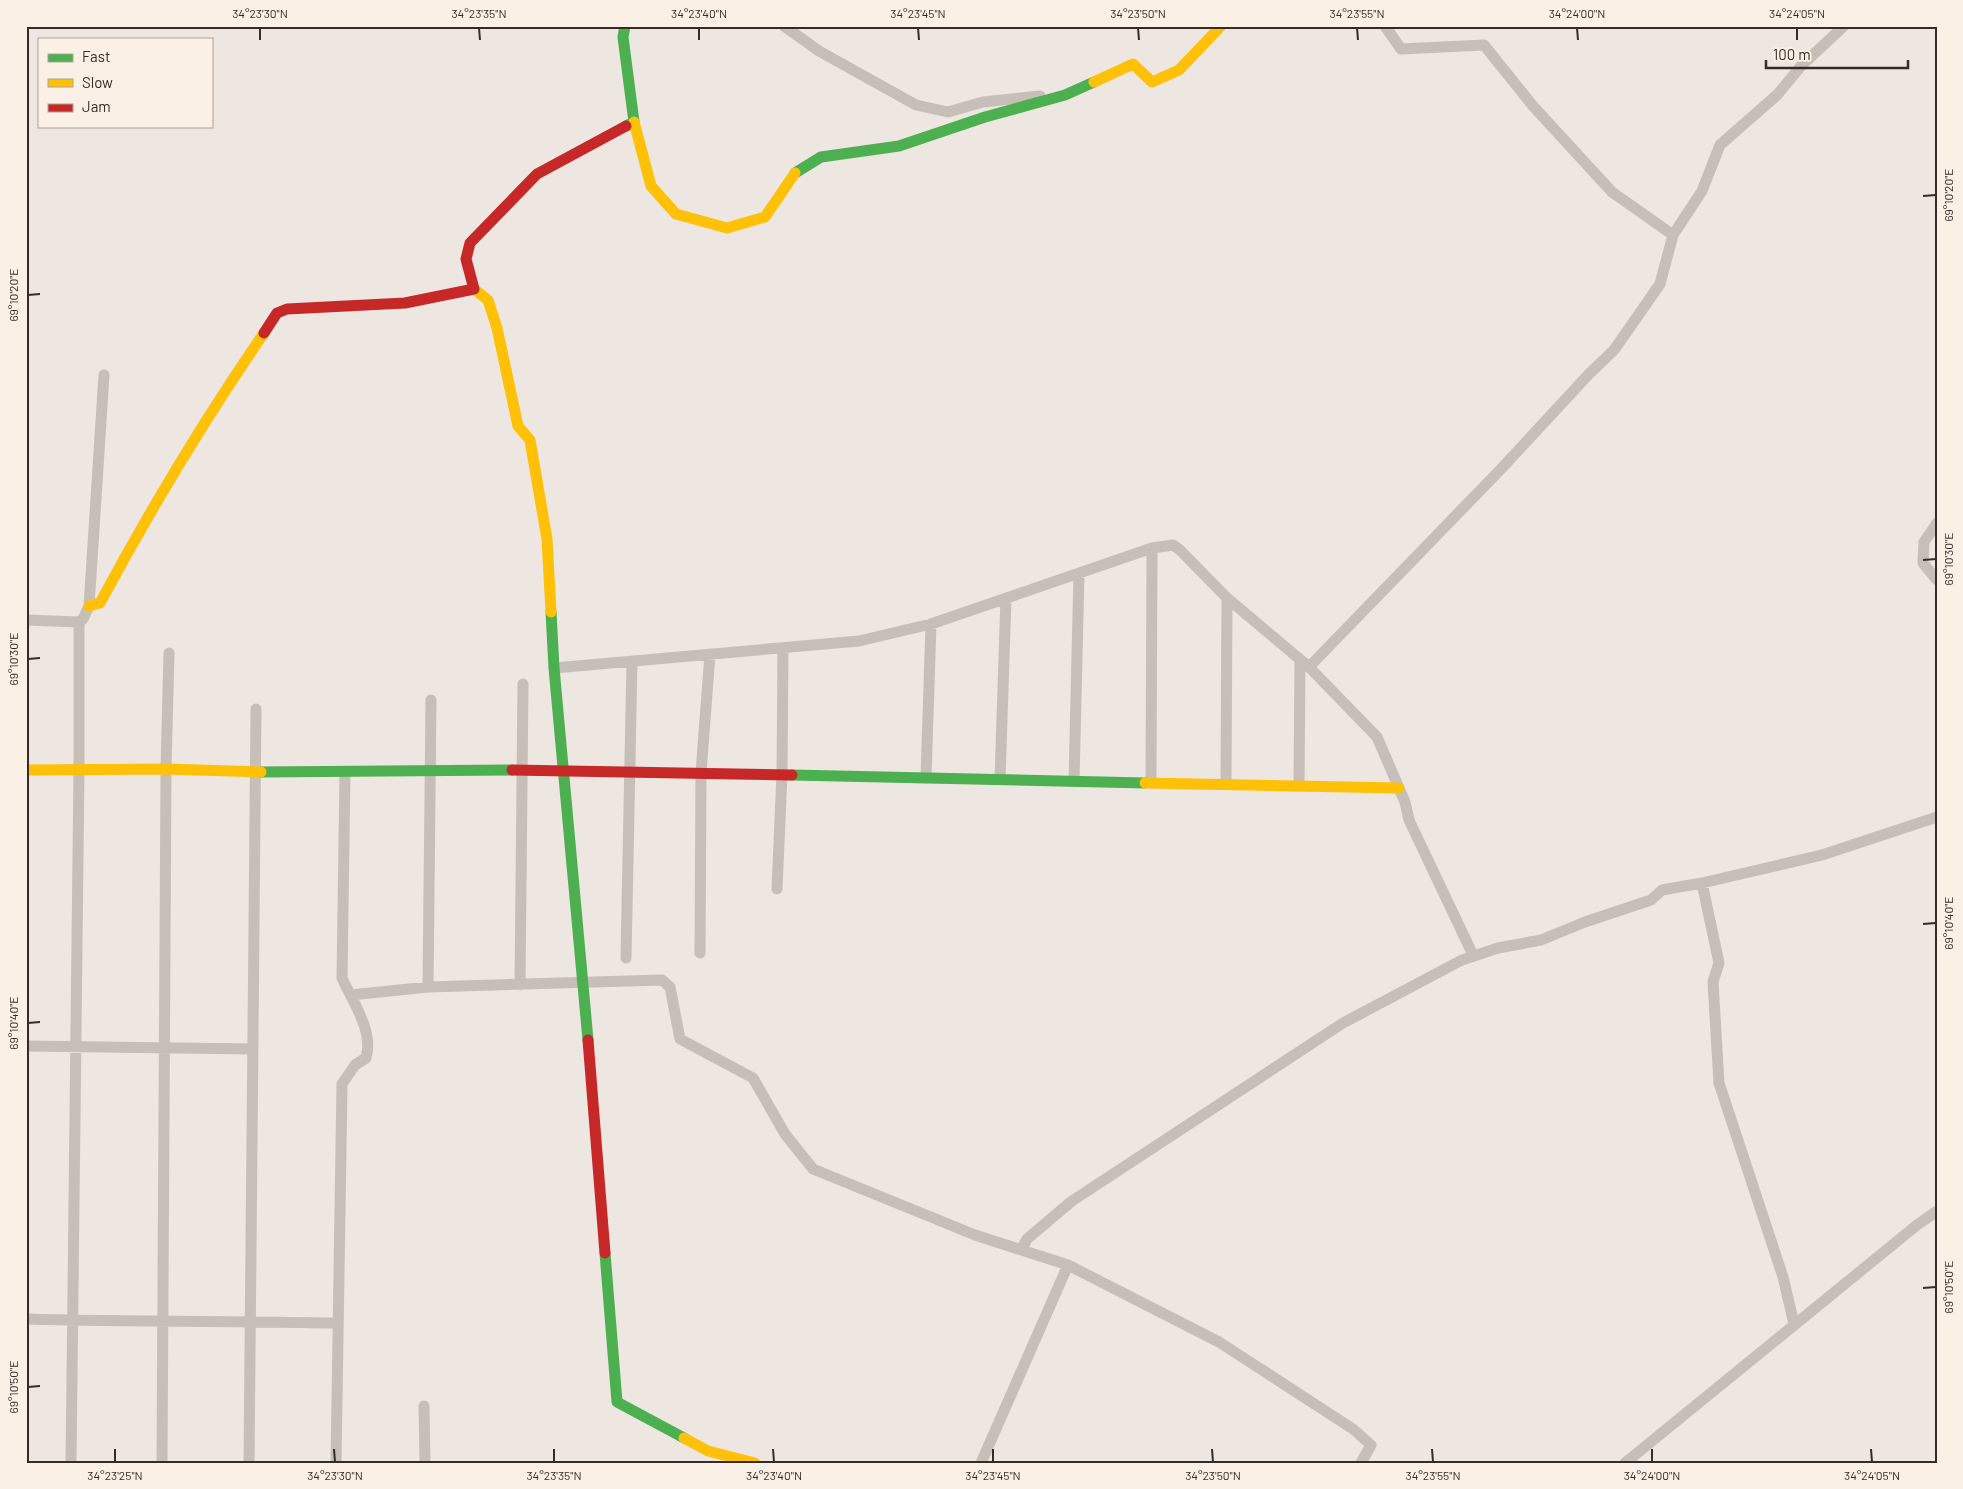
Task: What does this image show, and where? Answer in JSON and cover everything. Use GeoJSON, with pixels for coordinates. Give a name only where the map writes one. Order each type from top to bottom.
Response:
{"type":"FeatureCollection","features":[{"type":"Feature","properties":{"kind":"street"},"geometry":{"type":"LineString","coordinates":[[625,26],[623,37],[634,122],[651,186],[676,214],[727,228],[765,217],[791,177],[807,164],[822,157],[899,146],[985,117],[1064,95],[1133,64],[1152,82],[1179,70],[1221,26]]}},
{"type":"Feature","properties":{"kind":"street"},"geometry":{"type":"LineString","coordinates":[[784,26],[819,51],[916,104],[948,112],[983,102],[1064,95]]}},
{"type":"Feature","properties":{"kind":"street"},"geometry":{"type":"LineString","coordinates":[[1385,26],[1401,49],[1484,45],[1533,106],[1612,192],[1673,235]]}},
{"type":"Feature","properties":{"kind":"street"},"geometry":{"type":"LineString","coordinates":[[1300,786],[1304,663],[1494,476],[1589,374],[1614,350],[1660,284],[1673,235],[1702,191],[1720,146],[1777,95],[1801,66],[1844,26]]}},
{"type":"Feature","properties":{"kind":"street"},"geometry":{"type":"LineString","coordinates":[[634,122],[552,164],[513,197],[470,243],[466,259],[474,289],[488,300],[497,328],[518,426],[530,440],[546,539],[554,668],[584,984],[617,1402],[708,1451],[755,1463]]}},
{"type":"Feature","properties":{"kind":"street"},"geometry":{"type":"LineString","coordinates":[[88,606],[100,603],[136,536],[206,418],[277,314],[286,309],[366,306],[445,296],[474,289]]}},
{"type":"Feature","properties":{"kind":"street"},"geometry":{"type":"LineString","coordinates":[[26,620],[79,622],[83,619],[88,606],[104,375]]}},
{"type":"Feature","properties":{"kind":"street"},"geometry":{"type":"LineString","coordinates":[[1937,523],[1924,542],[1923,563],[1937,580]]}},
{"type":"Feature","properties":{"kind":"street"},"geometry":{"type":"LineString","coordinates":[[554,668],[859,641],[931,624],[1152,548],[1172,545],[1180,550],[1227,598],[1304,663],[1377,736],[1389,770],[1399,788],[1409,820],[1473,955]]}},
{"type":"Feature","properties":{"kind":"street"},"geometry":{"type":"LineString","coordinates":[[1151,782],[1152,548]]}},
{"type":"Feature","properties":{"kind":"street"},"geometry":{"type":"LineString","coordinates":[[1074,781],[1079,573]]}},
{"type":"Feature","properties":{"kind":"street"},"geometry":{"type":"LineString","coordinates":[[1000,779],[1006,598]]}},
{"type":"Feature","properties":{"kind":"street"},"geometry":{"type":"LineString","coordinates":[[1226,784],[1227,598]]}},
{"type":"Feature","properties":{"kind":"street"},"geometry":{"type":"LineString","coordinates":[[71,1463],[79,622]]}},
{"type":"Feature","properties":{"kind":"street"},"geometry":{"type":"LineString","coordinates":[[926,778],[931,624]]}},
{"type":"Feature","properties":{"kind":"street"},"geometry":{"type":"LineString","coordinates":[[777,890],[782,774],[783,648]]}},
{"type":"Feature","properties":{"kind":"street"},"geometry":{"type":"LineString","coordinates":[[162,1463],[166,769],[169,653]]}},
{"type":"Feature","properties":{"kind":"street"},"geometry":{"type":"LineString","coordinates":[[700,953],[701,773],[710,654]]}},
{"type":"Feature","properties":{"kind":"street"},"geometry":{"type":"LineString","coordinates":[[626,958],[632,661]]}},
{"type":"Feature","properties":{"kind":"street"},"geometry":{"type":"LineString","coordinates":[[520,985],[523,684]]}},
{"type":"Feature","properties":{"kind":"street"},"geometry":{"type":"LineString","coordinates":[[428,987],[432,700]]}},
{"type":"Feature","properties":{"kind":"street"},"geometry":{"type":"LineString","coordinates":[[248,1463],[256,708]]}},
{"type":"Feature","properties":{"kind":"street"},"geometry":{"type":"LineString","coordinates":[[26,770],[79,768],[254,772],[432,772],[563,770],[1399,788]]}},
{"type":"Feature","properties":{"kind":"street"},"geometry":{"type":"LineString","coordinates":[[336,1463],[342,1084],[355,1065],[366,1058],[370,1045],[351,995],[342,978],[345,772]]}},
{"type":"Feature","properties":{"kind":"street"},"geometry":{"type":"LineString","coordinates":[[1021,1250],[1027,1239],[1072,1201],[1343,1023],[1473,955],[1541,940],[1585,922],[1651,900],[1662,890],[1702,883],[1822,855],[1937,817]]}},
{"type":"Feature","properties":{"kind":"street"},"geometry":{"type":"LineString","coordinates":[[1702,883],[1719,963],[1713,982],[1720,1083],[1783,1278],[1794,1324]]}},
{"type":"Feature","properties":{"kind":"street"},"geometry":{"type":"LineString","coordinates":[[351,995],[428,987],[584,984],[662,980],[670,987],[680,1039],[753,1078],[785,1134],[813,1170],[975,1235],[1068,1265],[1219,1342],[1353,1429],[1370,1445],[1361,1463]]}},
{"type":"Feature","properties":{"kind":"street"},"geometry":{"type":"LineString","coordinates":[[26,1046],[253,1049]]}},
{"type":"Feature","properties":{"kind":"street"},"geometry":{"type":"LineString","coordinates":[[1625,1463],[1794,1324],[1937,1211]]}},
{"type":"Feature","properties":{"kind":"street"},"geometry":{"type":"LineString","coordinates":[[981,1463],[1068,1265]]}},
{"type":"Feature","properties":{"kind":"street"},"geometry":{"type":"LineString","coordinates":[[26,1319],[163,1323],[250,1321],[338,1323]]}},
{"type":"Feature","properties":{"kind":"street"},"geometry":{"type":"LineString","coordinates":[[424,1406],[425,1463]]}},
{"type":"Feature","properties":{"kind":"traffic: fast"},"geometry":{"type":"LineString","coordinates":[[625,26],[623,37],[634,122],[626,126]]}},
{"type":"Feature","properties":{"kind":"traffic: fast"},"geometry":{"type":"LineString","coordinates":[[795,173],[821,157],[899,146],[985,117],[1065,95],[1094,82]]}},
{"type":"Feature","properties":{"kind":"traffic: fast"},"geometry":{"type":"LineString","coordinates":[[551,612],[554,668],[588,1040]]}},
{"type":"Feature","properties":{"kind":"traffic: fast"},"geometry":{"type":"LineString","coordinates":[[261,772],[512,770]]}},
{"type":"Feature","properties":{"kind":"traffic: fast"},"geometry":{"type":"LineString","coordinates":[[792,775],[1145,783]]}},
{"type":"Feature","properties":{"kind":"traffic: fast"},"geometry":{"type":"LineString","coordinates":[[605,1253],[617,1402],[684,1438]]}},
{"type":"Feature","properties":{"kind":"traffic: slow"},"geometry":{"type":"LineString","coordinates":[[1094,82],[1133,64],[1152,82],[1179,70],[1221,26]]}},
{"type":"Feature","properties":{"kind":"traffic: slow"},"geometry":{"type":"LineString","coordinates":[[634,122],[651,186],[676,214],[727,228],[765,217],[795,173]]}},
{"type":"Feature","properties":{"kind":"traffic: slow"},"geometry":{"type":"LineString","coordinates":[[474,289],[488,300],[497,328],[518,426],[530,440],[547,539],[551,612]]}},
{"type":"Feature","properties":{"kind":"traffic: slow"},"geometry":{"type":"LineString","coordinates":[[89,606],[100,603],[178,466],[264,333]]}},
{"type":"Feature","properties":{"kind":"traffic: slow"},"geometry":{"type":"LineString","coordinates":[[26,770],[166,769],[261,772]]}},
{"type":"Feature","properties":{"kind":"traffic: slow"},"geometry":{"type":"LineString","coordinates":[[1145,783],[1399,788]]}},
{"type":"Feature","properties":{"kind":"traffic: slow"},"geometry":{"type":"LineString","coordinates":[[684,1438],[708,1451],[755,1463]]}},
{"type":"Feature","properties":{"kind":"traffic: jam"},"geometry":{"type":"LineString","coordinates":[[474,289],[466,259],[470,243],[537,174],[626,126]]}},
{"type":"Feature","properties":{"kind":"traffic: jam"},"geometry":{"type":"LineString","coordinates":[[264,333],[277,313],[287,309],[405,303],[474,289]]}},
{"type":"Feature","properties":{"kind":"traffic: jam"},"geometry":{"type":"LineString","coordinates":[[512,770],[792,775]]}},
{"type":"Feature","properties":{"kind":"traffic: jam"},"geometry":{"type":"LineString","coordinates":[[588,1040],[605,1253]]}}]}
